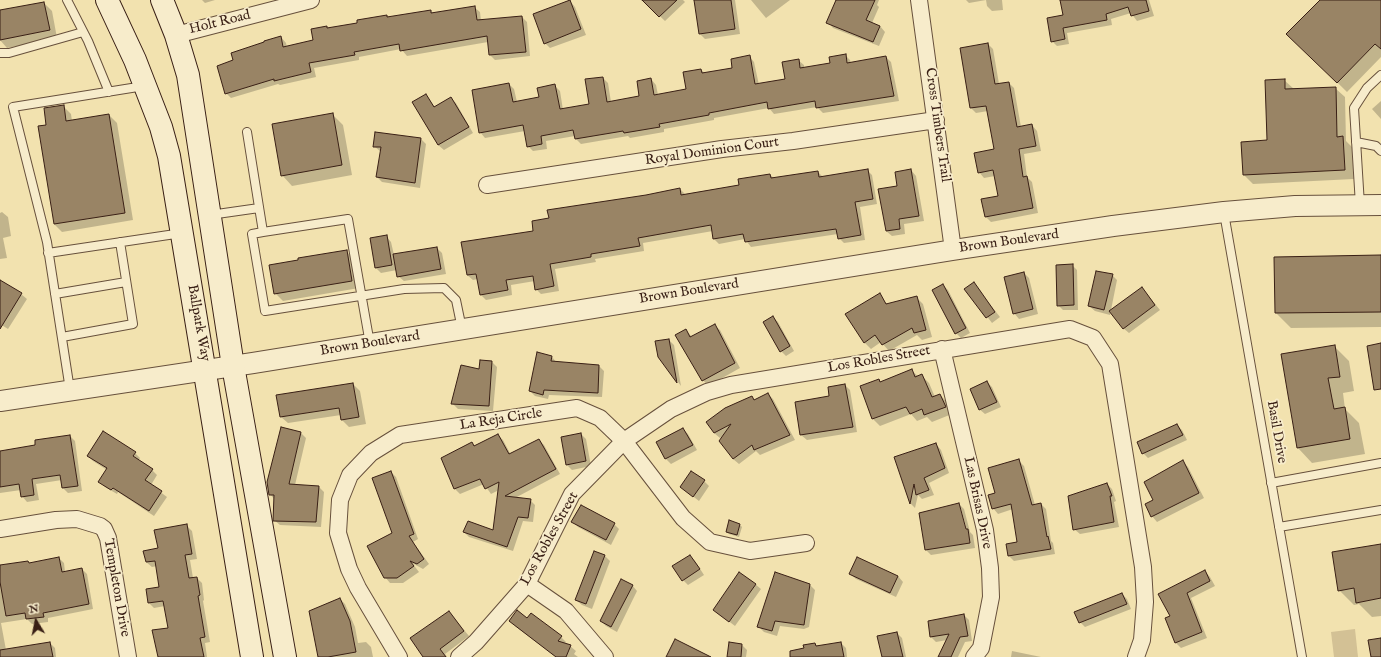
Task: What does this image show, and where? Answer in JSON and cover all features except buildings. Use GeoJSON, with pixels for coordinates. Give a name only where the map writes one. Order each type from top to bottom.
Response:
{"type":"FeatureCollection","features":[{"type":"Feature","properties":{"kind":"main road","name":"Ballpark Way"},"geometry":{"type":"LineString","coordinates":[[107,0],[136,60],[161,127],[169,156],[206,370],[252,657]]}},
{"type":"Feature","properties":{"kind":"main road","name":"Ballpark Way"},"geometry":{"type":"LineString","coordinates":[[162,0],[176,35],[188,75],[233,366],[285,657]]}},
{"type":"Feature","properties":{"kind":"street","name":"Holt Road"},"geometry":{"type":"LineString","coordinates":[[176,35],[311,0]]}},
{"type":"Feature","properties":{"kind":"street","name":"Cross Timbers Trail"},"geometry":{"type":"LineString","coordinates":[[919,0],[953,250]]}},
{"type":"Feature","properties":{"kind":"street","name":"Royal Dominion Court"},"geometry":{"type":"LineString","coordinates":[[487,185],[722,149],[793,141],[936,120]]}},
{"type":"Feature","properties":{"kind":"street","name":"Brown Boulevard"},"geometry":{"type":"LineString","coordinates":[[0,401],[233,366],[953,250],[1114,226],[1224,212],[1295,206],[1381,205]]}},
{"type":"Feature","properties":{"kind":"street","name":"Los Robles Street"},"geometry":{"type":"LineString","coordinates":[[460,657],[476,642],[527,584],[572,494],[624,441],[670,408],[707,392],[731,385],[1070,329],[1093,338],[1110,364],[1143,567],[1145,602],[1142,640],[1136,657]]}},
{"type":"Feature","properties":{"kind":"street","name":"Las Brisas Drive"},"geometry":{"type":"LineString","coordinates":[[942,349],[985,530],[990,568],[991,597],[981,648],[974,657]]}},
{"type":"Feature","properties":{"kind":"street","name":"La Reja Circle"},"geometry":{"type":"LineString","coordinates":[[399,657],[358,588],[349,569],[338,533],[340,500],[350,475],[371,453],[400,435],[577,408],[600,418],[624,441],[683,518],[710,542],[750,551],[806,542]]}},
{"type":"Feature","properties":{"kind":"street","name":"Templeton Drive"},"geometry":{"type":"LineString","coordinates":[[0,528],[56,520],[77,519],[100,526],[104,529],[108,538],[128,657]]}},
{"type":"Feature","properties":{"kind":"street"},"geometry":{"type":"LineString","coordinates":[[527,584],[566,611],[605,657]]}},
{"type":"Feature","properties":{"kind":"lane"},"geometry":{"type":"LineString","coordinates":[[67,0],[83,32],[109,92]]}},
{"type":"Feature","properties":{"kind":"lane"},"geometry":{"type":"LineString","coordinates":[[0,53],[14,51],[83,32]]}},
{"type":"Feature","properties":{"kind":"lane"},"geometry":{"type":"LineString","coordinates":[[1360,205],[1354,108],[1367,88],[1381,75]]}},
{"type":"Feature","properties":{"kind":"lane"},"geometry":{"type":"LineString","coordinates":[[70,391],[46,242],[13,108],[145,86]]}},
{"type":"Feature","properties":{"kind":"lane"},"geometry":{"type":"LineString","coordinates":[[247,132],[263,232]]}},
{"type":"Feature","properties":{"kind":"lane"},"geometry":{"type":"LineString","coordinates":[[1356,142],[1376,146],[1381,151]]}},
{"type":"Feature","properties":{"kind":"lane"},"geometry":{"type":"LineString","coordinates":[[210,215],[259,208]]}},
{"type":"Feature","properties":{"kind":"lane","name":"Basil Drive"},"geometry":{"type":"LineString","coordinates":[[1224,212],[1302,657]]}},
{"type":"Feature","properties":{"kind":"lane"},"geometry":{"type":"LineString","coordinates":[[370,344],[361,295],[348,219],[252,234],[266,311],[361,295],[404,289],[444,288],[456,300],[462,329]]}},
{"type":"Feature","properties":{"kind":"lane"},"geometry":{"type":"LineString","coordinates":[[48,253],[182,233]]}},
{"type":"Feature","properties":{"kind":"lane"},"geometry":{"type":"LineString","coordinates":[[62,336],[133,324],[120,242]]}},
{"type":"Feature","properties":{"kind":"lane"},"geometry":{"type":"LineString","coordinates":[[55,294],[126,282]]}},
{"type":"Feature","properties":{"kind":"lane"},"geometry":{"type":"LineString","coordinates":[[1271,483],[1381,463]]}},
{"type":"Feature","properties":{"kind":"lane"},"geometry":{"type":"LineString","coordinates":[[1279,527],[1381,510]]}},
{"type":"Feature","properties":{"kind":"shaded area"},"geometry":{"type":"Polygon","coordinates":[[[1355,629],[1358,657],[1334,657],[1331,632],[1355,629]]]}}]}
